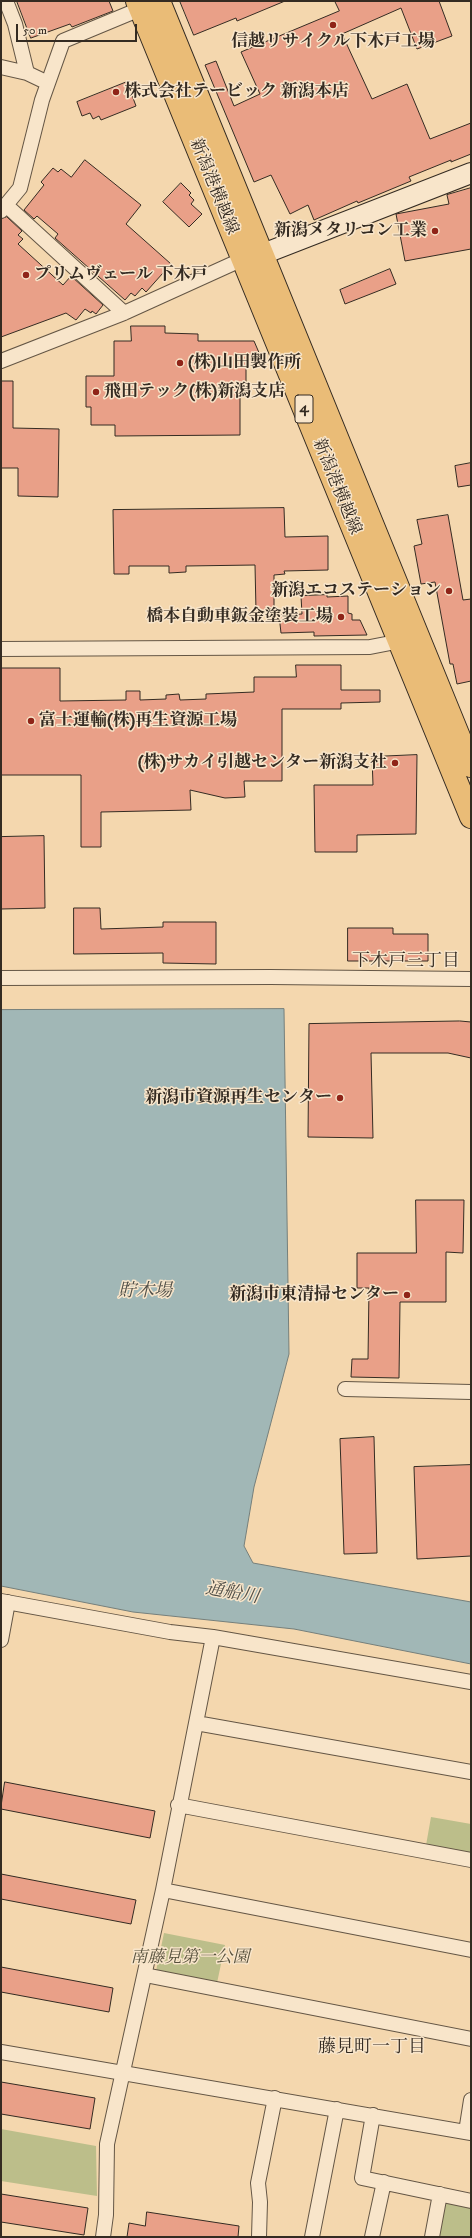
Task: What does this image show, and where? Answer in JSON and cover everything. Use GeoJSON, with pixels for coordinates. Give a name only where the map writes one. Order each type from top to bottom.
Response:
{"type":"FeatureCollection","features":[{"type":"Feature","properties":{"kind":"main road","name":"新潟港横越線"},"geometry":{"type":"LineString","coordinates":[[145,4],[253,257],[409,640],[471,817]]}},
{"type":"Feature","properties":{"kind":"main road","name":"新潟港横越線"},"geometry":{"type":"LineString","coordinates":[[409,640],[471,766]]}},
{"type":"Feature","properties":{"kind":"street"},"geometry":{"type":"LineString","coordinates":[[6,1],[15,24],[27,73]]}},
{"type":"Feature","properties":{"kind":"street"},"geometry":{"type":"LineString","coordinates":[[124,313],[4,208],[20,188],[48,83],[63,41],[145,4]]}},
{"type":"Feature","properties":{"kind":"street"},"geometry":{"type":"LineString","coordinates":[[1,67],[27,73],[48,83]]}},
{"type":"Feature","properties":{"kind":"street"},"geometry":{"type":"LineString","coordinates":[[1,361],[124,313],[253,257],[471,173]]}},
{"type":"Feature","properties":{"kind":"street"},"geometry":{"type":"LineString","coordinates":[[1,649],[370,647],[409,640]]}},
{"type":"Feature","properties":{"kind":"street"},"geometry":{"type":"LineString","coordinates":[[1,978],[270,977],[471,979]]}},
{"type":"Feature","properties":{"kind":"street"},"geometry":{"type":"LineString","coordinates":[[345,1390],[471,1392]]}},
{"type":"Feature","properties":{"kind":"street"},"geometry":{"type":"LineString","coordinates":[[1,1640],[4,1601],[170,1632],[213,1637],[471,1682]]}},
{"type":"Feature","properties":{"kind":"street"},"geometry":{"type":"LineString","coordinates":[[103,2237],[106,2215],[107,2144],[145,1975],[213,1637]]}},
{"type":"Feature","properties":{"kind":"street"},"geometry":{"type":"LineString","coordinates":[[196,1723],[471,1772]]}},
{"type":"Feature","properties":{"kind":"street"},"geometry":{"type":"LineString","coordinates":[[178,1805],[471,1860]]}},
{"type":"Feature","properties":{"kind":"street"},"geometry":{"type":"LineString","coordinates":[[162,1890],[471,1950]]}},
{"type":"Feature","properties":{"kind":"street"},"geometry":{"type":"LineString","coordinates":[[145,1975],[471,2039]]}},
{"type":"Feature","properties":{"kind":"street"},"geometry":{"type":"LineString","coordinates":[[1,2052],[468,2132],[471,2100]]}},
{"type":"Feature","properties":{"kind":"street"},"geometry":{"type":"LineString","coordinates":[[259,2237],[260,2202],[258,2183],[275,2098]]}},
{"type":"Feature","properties":{"kind":"street"},"geometry":{"type":"LineString","coordinates":[[312,2237],[337,2109]]}},
{"type":"Feature","properties":{"kind":"street"},"geometry":{"type":"LineString","coordinates":[[373,2115],[362,2178],[471,2201]]}},
{"type":"Feature","properties":{"kind":"street"},"geometry":{"type":"LineString","coordinates":[[372,2237],[384,2182]]}},
{"type":"Feature","properties":{"kind":"street"},"geometry":{"type":"LineString","coordinates":[[432,2237],[440,2194]]}},
{"type":"Feature","properties":{"kind":"green space"},"geometry":{"type":"Polygon","coordinates":[[[431,1817],[471,1824],[471,1860],[425,1851],[431,1817]]]}},
{"type":"Feature","properties":{"kind":"green space","name":"南藤見第一公園"},"geometry":{"type":"Polygon","coordinates":[[[164,1933],[225,1945],[217,1983],[156,1971],[164,1933]]]}},
{"type":"Feature","properties":{"kind":"green space"},"geometry":{"type":"Polygon","coordinates":[[[1,2129],[96,2146],[97,2196],[1,2181],[1,2129]]]}},
{"type":"Feature","properties":{"kind":"green space"},"geometry":{"type":"Polygon","coordinates":[[[444,2198],[471,2203],[471,2237],[437,2237],[444,2198]]]}},
{"type":"Feature","properties":{"kind":"water","name":"貯木場"},"geometry":{"type":"Polygon","coordinates":[[[284,1009],[289,1354],[254,1487],[244,1546],[253,1563],[471,1602],[471,1664],[294,1629],[133,1612],[1,1586],[1,1010],[284,1009]]]}},
{"type":"Feature","properties":{"kind":"building"},"geometry":{"type":"Polygon","coordinates":[[[17,1],[109,1],[113,11],[72,27],[70,24],[31,38],[17,1]]]}},
{"type":"Feature","properties":{"kind":"building"},"geometry":{"type":"Polygon","coordinates":[[[180,1],[285,1],[237,21],[236,18],[194,35],[180,1]]]}},
{"type":"Feature","properties":{"kind":"building"},"geometry":{"type":"Polygon","coordinates":[[[335,1],[439,1],[452,36],[417,49],[401,8],[342,34],[372,99],[407,84],[430,139],[471,123],[471,154],[451,162],[451,160],[409,177],[411,181],[358,203],[357,201],[314,220],[308,205],[290,214],[271,175],[254,182],[205,65],[216,61],[234,106],[260,94],[241,52],[339,11],[335,1]]]}},
{"type":"Feature","properties":{"kind":"building","name":"株式会社テービック 新潟本店"},"geometry":{"type":"Polygon","coordinates":[[[127,82],[136,106],[101,120],[99,116],[93,119],[90,113],[82,116],[77,102],[127,82]]]}},
{"type":"Feature","properties":{"kind":"building"},"geometry":{"type":"Polygon","coordinates":[[[85,160],[141,205],[126,224],[171,264],[146,292],[142,288],[135,296],[131,293],[125,300],[55,238],[58,234],[37,216],[34,219],[24,210],[44,185],[41,182],[53,168],[58,172],[61,169],[71,177],[85,160]]]}},
{"type":"Feature","properties":{"kind":"building"},"geometry":{"type":"Polygon","coordinates":[[[181,183],[191,193],[189,195],[194,200],[191,204],[202,214],[189,227],[163,202],[181,183]]]}},
{"type":"Feature","properties":{"kind":"building","name":"新潟メタリコン工業"},"geometry":{"type":"Polygon","coordinates":[[[471,188],[471,249],[405,261],[396,214],[449,204],[447,195],[471,188]]]}},
{"type":"Feature","properties":{"kind":"building"},"geometry":{"type":"Polygon","coordinates":[[[7,217],[22,231],[18,235],[23,239],[18,244],[63,285],[71,276],[103,305],[96,314],[85,309],[76,320],[66,313],[1,337],[1,219],[7,217]]]}},
{"type":"Feature","properties":{"kind":"building"},"geometry":{"type":"Polygon","coordinates":[[[390,269],[396,284],[345,304],[340,290],[390,269]]]}},
{"type":"Feature","properties":{"kind":"building"},"geometry":{"type":"Polygon","coordinates":[[[131,326],[165,326],[165,333],[198,334],[198,341],[254,341],[260,355],[246,361],[246,384],[240,384],[240,435],[115,436],[115,425],[91,425],[91,407],[86,407],[86,376],[114,376],[114,341],[131,341],[131,326]]]}},
{"type":"Feature","properties":{"kind":"building"},"geometry":{"type":"Polygon","coordinates":[[[1,381],[13,381],[13,428],[59,429],[58,497],[18,496],[18,468],[1,468],[1,381]]]}},
{"type":"Feature","properties":{"kind":"building"},"geometry":{"type":"Polygon","coordinates":[[[471,463],[471,485],[458,487],[455,466],[471,463]]]}},
{"type":"Feature","properties":{"kind":"building"},"geometry":{"type":"Polygon","coordinates":[[[284,508],[285,537],[328,536],[328,570],[284,571],[285,574],[274,575],[274,611],[256,611],[255,565],[186,566],[186,572],[169,573],[169,566],[129,566],[129,574],[114,574],[113,510],[284,508]]]}},
{"type":"Feature","properties":{"kind":"building","name":"新潟エコステーション"},"geometry":{"type":"Polygon","coordinates":[[[448,515],[463,600],[471,599],[471,681],[457,684],[453,664],[450,664],[435,582],[421,584],[414,546],[422,544],[417,520],[448,515]]]}},
{"type":"Feature","properties":{"kind":"building"},"geometry":{"type":"Polygon","coordinates":[[[327,595],[327,597],[348,596],[348,613],[352,614],[352,620],[360,620],[367,635],[314,636],[314,632],[281,633],[279,615],[302,614],[301,596],[327,595]]]}},
{"type":"Feature","properties":{"kind":"building"},"geometry":{"type":"Polygon","coordinates":[[[296,665],[341,665],[341,690],[380,690],[380,702],[341,703],[341,709],[282,709],[282,781],[244,781],[245,797],[225,798],[190,790],[191,810],[101,812],[101,847],[81,847],[81,775],[1,775],[1,668],[60,668],[60,701],[126,700],[126,691],[140,691],[140,700],[166,699],[166,695],[179,694],[180,700],[206,699],[206,694],[254,692],[254,677],[296,677],[296,665]]]}},
{"type":"Feature","properties":{"kind":"building"},"geometry":{"type":"Polygon","coordinates":[[[417,755],[416,834],[357,835],[357,852],[315,852],[314,785],[373,785],[372,757],[417,755]]]}},
{"type":"Feature","properties":{"kind":"building"},"geometry":{"type":"Polygon","coordinates":[[[44,836],[45,908],[1,909],[1,837],[44,836]]]}},
{"type":"Feature","properties":{"kind":"building"},"geometry":{"type":"Polygon","coordinates":[[[74,908],[100,908],[101,929],[163,927],[163,922],[216,922],[216,964],[163,963],[163,953],[74,954],[74,908]]]}},
{"type":"Feature","properties":{"kind":"building"},"geometry":{"type":"Polygon","coordinates":[[[348,928],[393,928],[393,934],[428,934],[428,961],[348,961],[348,928]]]}},
{"type":"Feature","properties":{"kind":"building","name":"新潟市資源再生センター"},"geometry":{"type":"Polygon","coordinates":[[[471,1022],[471,1058],[448,1053],[371,1053],[373,1138],[308,1137],[309,1024],[471,1022]]]}},
{"type":"Feature","properties":{"kind":"building","name":"新潟市東清掃センター"},"geometry":{"type":"Polygon","coordinates":[[[416,1200],[464,1200],[463,1253],[446,1252],[446,1302],[400,1302],[399,1378],[351,1377],[352,1359],[368,1359],[369,1288],[357,1288],[357,1253],[416,1253],[416,1200]]]}},
{"type":"Feature","properties":{"kind":"building"},"geometry":{"type":"Polygon","coordinates":[[[374,1437],[377,1553],[344,1554],[340,1439],[374,1437]]]}},
{"type":"Feature","properties":{"kind":"building"},"geometry":{"type":"Polygon","coordinates":[[[471,1465],[471,1556],[417,1559],[414,1467],[471,1465]]]}},
{"type":"Feature","properties":{"kind":"building"},"geometry":{"type":"Polygon","coordinates":[[[5,1782],[155,1811],[150,1838],[1,1809],[5,1782]]]}},
{"type":"Feature","properties":{"kind":"building"},"geometry":{"type":"Polygon","coordinates":[[[1,1874],[136,1900],[131,1924],[1,1899],[1,1874]]]}},
{"type":"Feature","properties":{"kind":"building"},"geometry":{"type":"Polygon","coordinates":[[[1,1967],[113,1988],[109,2012],[1,1992],[1,1967]]]}},
{"type":"Feature","properties":{"kind":"building"},"geometry":{"type":"Polygon","coordinates":[[[1,2082],[95,2098],[90,2129],[1,2114],[1,2082]]]}},
{"type":"Feature","properties":{"kind":"building"},"geometry":{"type":"Polygon","coordinates":[[[1,2194],[88,2208],[84,2235],[1,2222],[1,2194]]]}},
{"type":"Feature","properties":{"kind":"building"},"geometry":{"type":"Polygon","coordinates":[[[147,2212],[239,2226],[238,2237],[127,2237],[129,2223],[145,2226],[147,2212]]]}},
{"type":"Feature","properties":{"kind":"place","name":"信越リサイクル下木戸工場"},"geometry":{"type":"Point","coordinates":[333,25]}},
{"type":"Feature","properties":{"kind":"place","name":"株式会社テービック 新潟本店"},"geometry":{"type":"Point","coordinates":[116,92]}},
{"type":"Feature","properties":{"kind":"place","name":"新潟メタリコン工業"},"geometry":{"type":"Point","coordinates":[435,231]}},
{"type":"Feature","properties":{"kind":"place","name":"プリムヴェール 下木戸"},"geometry":{"type":"Point","coordinates":[26,275]}},
{"type":"Feature","properties":{"kind":"place","name":"(株)山田製作所"},"geometry":{"type":"Point","coordinates":[180,363]}},
{"type":"Feature","properties":{"kind":"place","name":"飛田テック(株)新潟支店"},"geometry":{"type":"Point","coordinates":[96,392]}},
{"type":"Feature","properties":{"kind":"place","name":"新潟エコステーション"},"geometry":{"type":"Point","coordinates":[449,591]}},
{"type":"Feature","properties":{"kind":"place","name":"橋本自動車鈑金塗装工場"},"geometry":{"type":"Point","coordinates":[341,617]}},
{"type":"Feature","properties":{"kind":"place","name":"富士運輸(株)再生資源工場"},"geometry":{"type":"Point","coordinates":[31,721]}},
{"type":"Feature","properties":{"kind":"place","name":"(株)サカイ引越センター新潟支社"},"geometry":{"type":"Point","coordinates":[395,763]}},
{"type":"Feature","properties":{"kind":"place","name":"新潟市資源再生センター"},"geometry":{"type":"Point","coordinates":[340,1098]}},
{"type":"Feature","properties":{"kind":"place","name":"新潟市東清掃センター"},"geometry":{"type":"Point","coordinates":[407,1295]}},
{"type":"Feature","properties":{"kind":"district","name":"下木戸三丁目"},"geometry":{"type":"Point","coordinates":[406,962]}},
{"type":"Feature","properties":{"kind":"district","name":"藤見町一丁目"},"geometry":{"type":"Point","coordinates":[372,2048]}},
{"type":"Feature","properties":{"kind":"water label","name":"通船川"},"geometry":{"type":"Point","coordinates":[232,1594]}}]}
